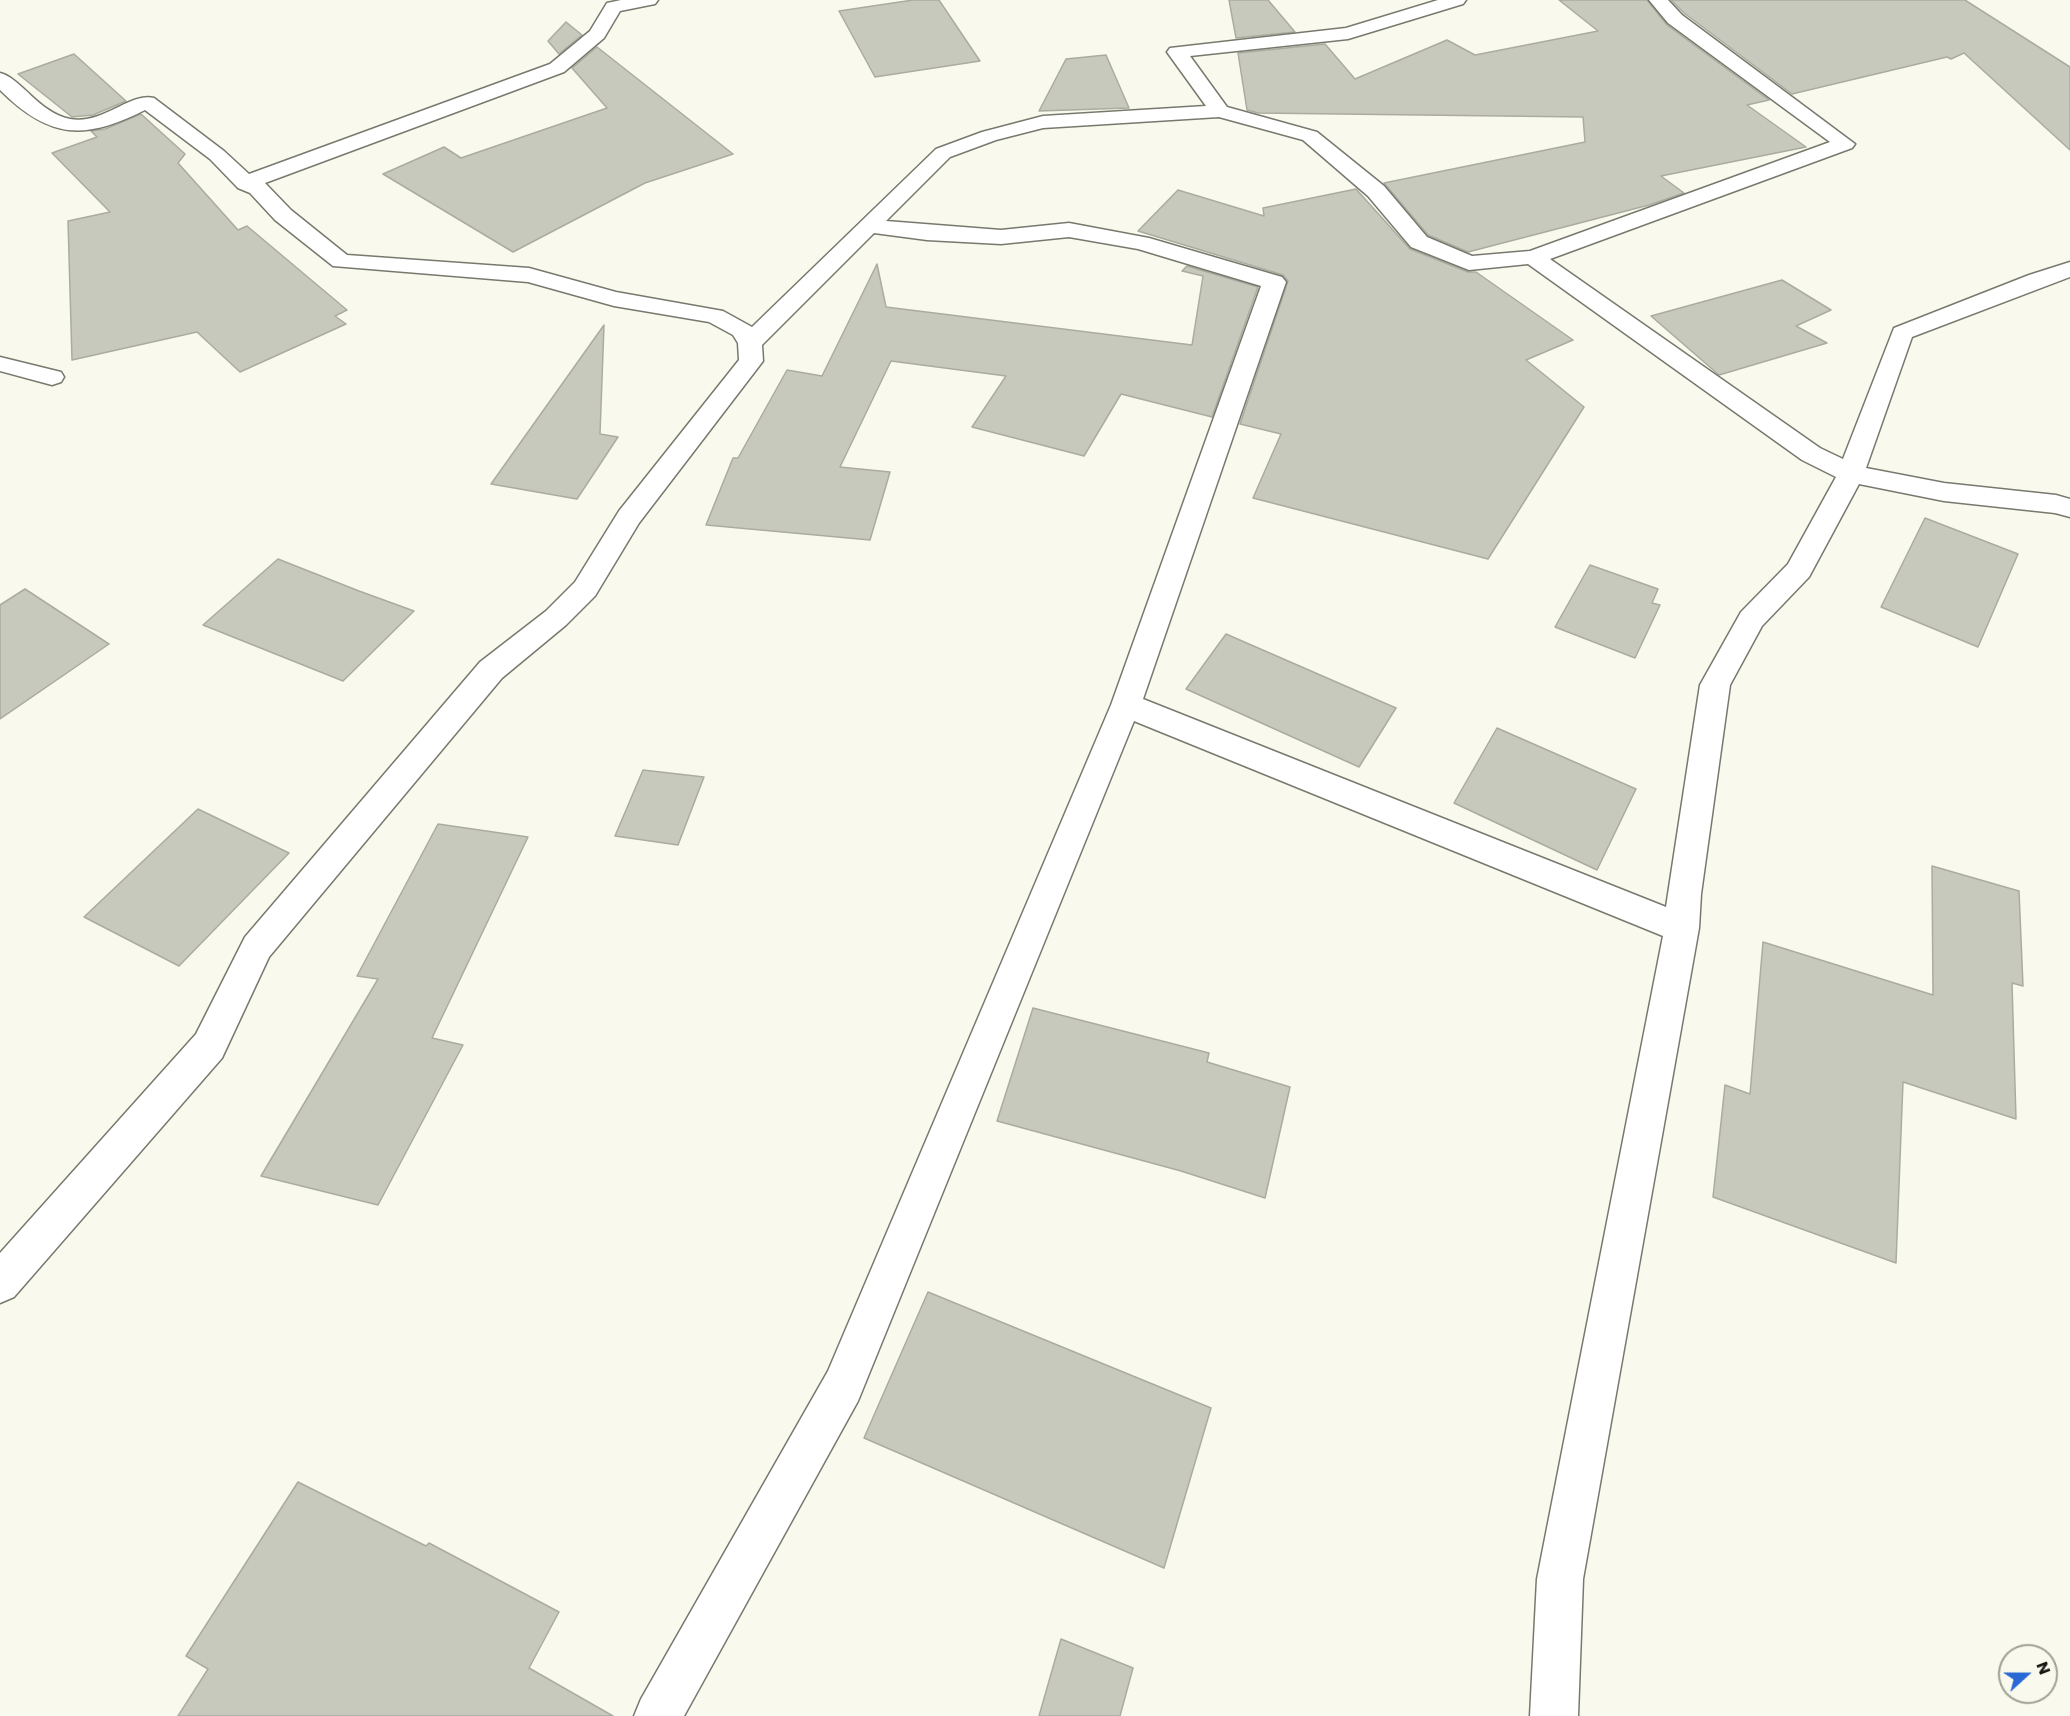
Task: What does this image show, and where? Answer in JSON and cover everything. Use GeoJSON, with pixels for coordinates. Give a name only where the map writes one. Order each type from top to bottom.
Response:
{"type":"FeatureCollection","features":[{"type":"Feature","properties":{"kind":"street"},"geometry":{"type":"LineString","coordinates":[[246,183],[557,68],[597,34],[613,7],[649,0]]}},
{"type":"Feature","properties":{"kind":"street"},"geometry":{"type":"LineString","coordinates":[[1220,111],[1178,52],[1348,33],[1457,0]]}},
{"type":"Feature","properties":{"kind":"street"},"geometry":{"type":"LineString","coordinates":[[750,342],[943,153],[989,136],[1043,122],[1220,111],[1310,136],[1376,191],[1419,242],[1469,263],[1533,257],[1845,144],[1675,19],[1658,0]]}},
{"type":"Feature","properties":{"kind":"street"},"geometry":{"type":"LineString","coordinates":[[0,79],[20,100],[56,123],[95,124],[147,102],[217,155],[246,183],[258,188],[283,215],[341,261],[529,275],[614,299],[715,316],[742,330],[750,342],[751,361],[629,517],[585,589],[556,618],[491,670],[257,947],[209,1046],[0,1283]]}},
{"type":"Feature","properties":{"kind":"street"},"geometry":{"type":"LineString","coordinates":[[658,1716],[843,1386],[1126,705],[1274,282],[1141,243],[1069,230],[1001,237],[927,233],[869,226]]}},
{"type":"Feature","properties":{"kind":"street"},"geometry":{"type":"LineString","coordinates":[[1533,257],[1811,454],[1851,474],[1944,492],[2056,504],[2070,508]]}},
{"type":"Feature","properties":{"kind":"street"},"geometry":{"type":"LineString","coordinates":[[1554,1716],[1560,1579],[1682,928],[1684,894],[1714,685],[1751,619],[1799,570],[1851,474],[1902,333],[2070,269]]}},
{"type":"Feature","properties":{"kind":"street"},"geometry":{"type":"LineString","coordinates":[[0,364],[51,377]]}},
{"type":"Feature","properties":{"kind":"street"},"geometry":{"type":"LineString","coordinates":[[1126,705],[1682,928]]}},
{"type":"Feature","properties":{"kind":"building"},"geometry":{"type":"Polygon","coordinates":[[[913,0],[939,0],[980,61],[875,77],[839,11],[913,0]]]}},
{"type":"Feature","properties":{"kind":"building"},"geometry":{"type":"Polygon","coordinates":[[[1229,0],[1268,0],[1295,32],[1236,38],[1229,0]]]}},
{"type":"Feature","properties":{"kind":"building"},"geometry":{"type":"Polygon","coordinates":[[[1559,0],[1647,0],[1667,25],[1769,100],[1747,105],[1806,147],[1661,176],[1684,193],[1649,205],[1468,252],[1428,235],[1384,183],[1585,142],[1583,117],[1258,113],[1247,110],[1238,53],[1325,44],[1355,79],[1447,40],[1475,55],[1598,31],[1559,0]]]}},
{"type":"Feature","properties":{"kind":"building"},"geometry":{"type":"Polygon","coordinates":[[[1671,0],[1965,0],[2070,67],[2070,150],[1964,53],[1951,59],[1947,57],[1792,94],[1684,13],[1671,0]]]}},
{"type":"Feature","properties":{"kind":"building"},"geometry":{"type":"Polygon","coordinates":[[[566,22],[582,35],[559,54],[548,41],[566,22]]]}},
{"type":"Feature","properties":{"kind":"building"},"geometry":{"type":"Polygon","coordinates":[[[597,47],[733,154],[645,183],[513,252],[383,174],[444,147],[461,158],[607,108],[572,68],[597,47]]]}},
{"type":"Feature","properties":{"kind":"building"},"geometry":{"type":"Polygon","coordinates":[[[74,54],[126,101],[93,115],[72,117],[18,74],[74,54]]]}},
{"type":"Feature","properties":{"kind":"building"},"geometry":{"type":"Polygon","coordinates":[[[1106,55],[1129,108],[1039,111],[1066,59],[1106,55]]]}},
{"type":"Feature","properties":{"kind":"building"},"geometry":{"type":"Polygon","coordinates":[[[141,114],[185,154],[178,163],[238,230],[247,226],[347,310],[335,316],[346,324],[240,372],[197,332],[72,360],[68,221],[110,212],[52,153],[97,137],[91,131],[105,129],[141,114]]]}},
{"type":"Feature","properties":{"kind":"building"},"geometry":{"type":"Polygon","coordinates":[[[1356,189],[1410,249],[1468,272],[1476,272],[1573,340],[1526,360],[1584,407],[1488,559],[1253,498],[1281,434],[1240,424],[1288,281],[1283,275],[1138,231],[1178,190],[1264,216],[1263,208],[1356,189]]]}},
{"type":"Feature","properties":{"kind":"building"},"geometry":{"type":"Polygon","coordinates":[[[877,264],[886,307],[1192,345],[1203,276],[1182,271],[1187,266],[1258,287],[1212,417],[1121,394],[1084,456],[972,427],[1006,376],[891,361],[840,467],[890,472],[870,540],[706,525],[733,458],[738,458],[787,370],[822,376],[877,264]]]}},
{"type":"Feature","properties":{"kind":"building"},"geometry":{"type":"Polygon","coordinates":[[[1782,280],[1831,310],[1796,326],[1827,343],[1719,375],[1651,316],[1782,280]]]}},
{"type":"Feature","properties":{"kind":"building"},"geometry":{"type":"Polygon","coordinates":[[[604,325],[600,434],[618,437],[577,499],[491,484],[604,325]]]}},
{"type":"Feature","properties":{"kind":"building"},"geometry":{"type":"Polygon","coordinates":[[[1925,518],[2018,554],[1978,647],[1881,607],[1925,518]]]}},
{"type":"Feature","properties":{"kind":"building"},"geometry":{"type":"Polygon","coordinates":[[[278,559],[414,611],[343,681],[203,625],[278,559]]]}},
{"type":"Feature","properties":{"kind":"building"},"geometry":{"type":"Polygon","coordinates":[[[1590,565],[1658,589],[1652,603],[1660,605],[1635,658],[1555,627],[1590,565]]]}},
{"type":"Feature","properties":{"kind":"building"},"geometry":{"type":"Polygon","coordinates":[[[25,589],[109,644],[0,719],[0,605],[25,589]]]}},
{"type":"Feature","properties":{"kind":"building"},"geometry":{"type":"Polygon","coordinates":[[[1226,634],[1396,708],[1359,767],[1186,689],[1226,634]]]}},
{"type":"Feature","properties":{"kind":"building"},"geometry":{"type":"Polygon","coordinates":[[[1497,728],[1636,789],[1597,870],[1454,803],[1497,728]]]}},
{"type":"Feature","properties":{"kind":"building"},"geometry":{"type":"Polygon","coordinates":[[[643,770],[704,777],[678,845],[615,836],[643,770]]]}},
{"type":"Feature","properties":{"kind":"building"},"geometry":{"type":"Polygon","coordinates":[[[198,809],[289,853],[179,966],[84,917],[198,809]]]}},
{"type":"Feature","properties":{"kind":"building"},"geometry":{"type":"Polygon","coordinates":[[[438,824],[528,837],[432,1038],[463,1045],[378,1205],[261,1176],[378,979],[357,976],[438,824]]]}},
{"type":"Feature","properties":{"kind":"building"},"geometry":{"type":"Polygon","coordinates":[[[1932,866],[2019,891],[2023,986],[2012,983],[2016,1119],[1903,1082],[1896,1263],[1713,1197],[1725,1085],[1750,1094],[1763,942],[1933,995],[1932,866]]]}},
{"type":"Feature","properties":{"kind":"building"},"geometry":{"type":"Polygon","coordinates":[[[1033,1008],[1209,1053],[1207,1062],[1290,1087],[1265,1198],[1181,1171],[997,1121],[1033,1008]]]}},
{"type":"Feature","properties":{"kind":"building"},"geometry":{"type":"Polygon","coordinates":[[[928,1292],[1211,1408],[1164,1568],[864,1438],[928,1292]]]}},
{"type":"Feature","properties":{"kind":"building"},"geometry":{"type":"Polygon","coordinates":[[[298,1482],[426,1546],[429,1543],[559,1612],[529,1668],[613,1716],[178,1716],[208,1669],[186,1656],[298,1482]]]}},
{"type":"Feature","properties":{"kind":"building"},"geometry":{"type":"Polygon","coordinates":[[[1061,1639],[1133,1668],[1120,1716],[1039,1716],[1061,1639]]]}}]}
